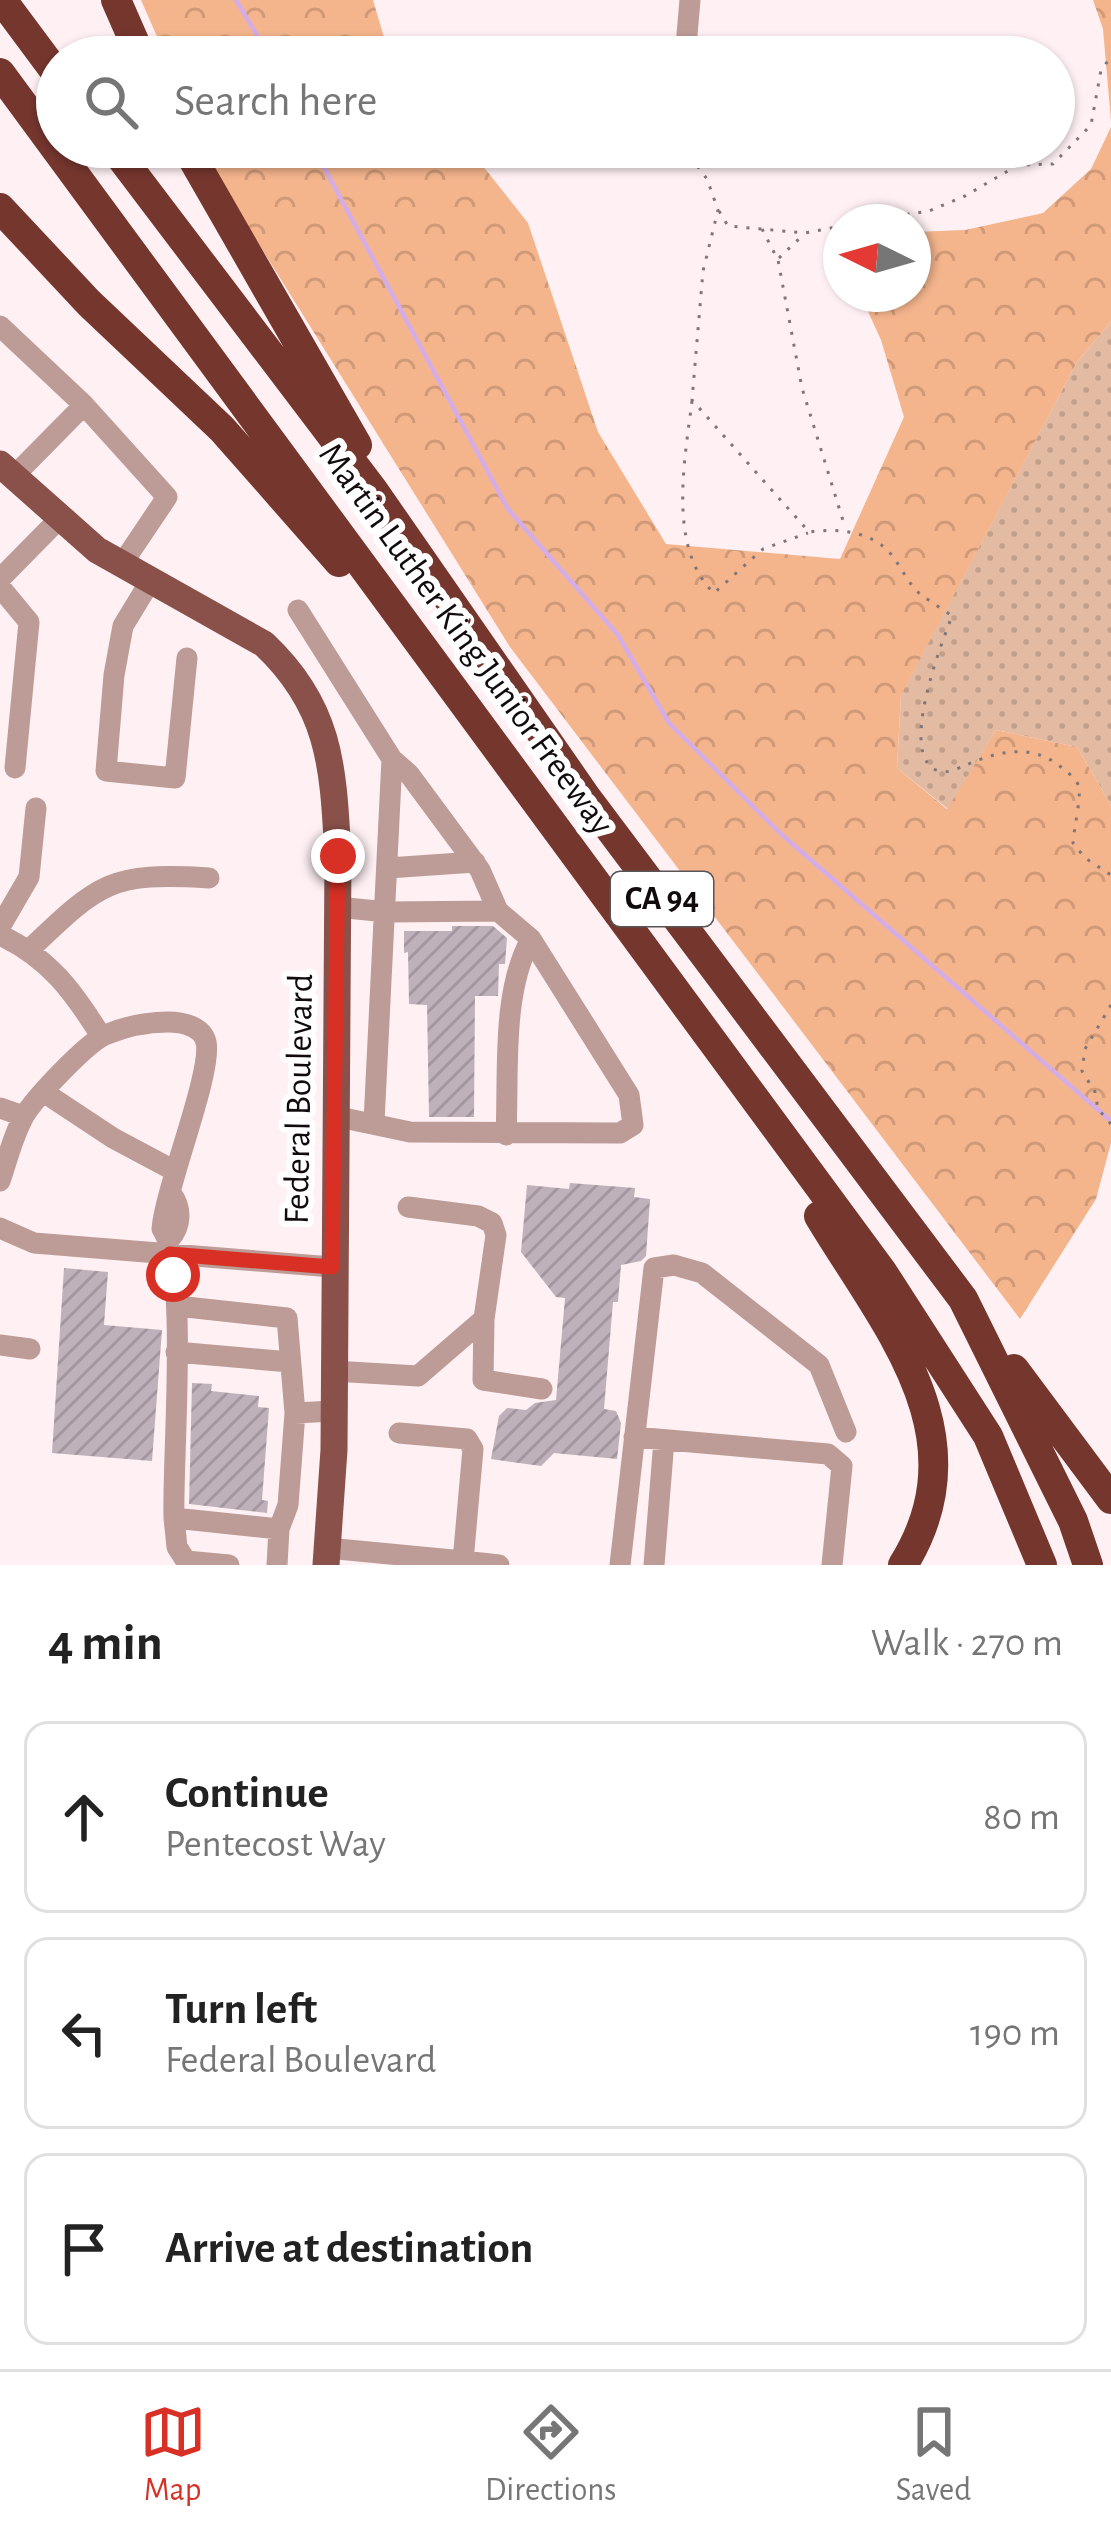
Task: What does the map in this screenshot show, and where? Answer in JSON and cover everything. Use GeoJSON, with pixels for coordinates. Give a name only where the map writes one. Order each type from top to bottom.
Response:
{"type":"FeatureCollection","features":[{"type":"Feature","properties":{"kind":"highway"},"geometry":{"type":"LineString","coordinates":[[2,0],[36,46]]}},
{"type":"Feature","properties":{"kind":"highway"},"geometry":{"type":"LineString","coordinates":[[116,0],[132,36]]}},
{"type":"Feature","properties":{"kind":"highway","name":"Martin Luther King Junior Freeway"},"geometry":{"type":"LineString","coordinates":[[0,73],[36,122]]}},
{"type":"Feature","properties":{"kind":"highway","name":"Martin Luther King Junior Freeway"},"geometry":{"type":"LineString","coordinates":[[70,168],[883,1273],[988,1436],[1042,1565]]}},
{"type":"Feature","properties":{"kind":"highway","name":"Martin Luther King Junior Freeway"},"geometry":{"type":"LineString","coordinates":[[128,168],[373,490],[586,797],[963,1299],[1073,1521],[1088,1565]]}},
{"type":"Feature","properties":{"kind":"highway"},"geometry":{"type":"LineString","coordinates":[[198,168],[353,434],[373,490]]}},
{"type":"Feature","properties":{"kind":"highway"},"geometry":{"type":"LineString","coordinates":[[0,208],[275,486],[541,808]]}},
{"type":"Feature","properties":{"kind":"highway"},"geometry":{"type":"LineString","coordinates":[[709,1037],[920,1384],[935,1456],[932,1500],[922,1534],[903,1565]]}},
{"type":"Feature","properties":{"kind":"highway"},"geometry":{"type":"LineString","coordinates":[[963,1299],[1111,1499]]}},
{"type":"Feature","properties":{"kind":"main road"},"geometry":{"type":"LineString","coordinates":[[6,470],[97,550],[151,580]]}},
{"type":"Feature","properties":{"kind":"main road","name":"Federal Boulevard"},"geometry":{"type":"LineString","coordinates":[[151,580],[264,644],[315,709],[333,764],[337,907],[334,1411],[326,1557]]}},
{"type":"Feature","properties":{"kind":"street"},"geometry":{"type":"LineString","coordinates":[[687,36],[691,0]]}},
{"type":"Feature","properties":{"kind":"street"},"geometry":{"type":"LineString","coordinates":[[0,326],[85,405],[167,497],[122,564]]}},
{"type":"Feature","properties":{"kind":"street"},"geometry":{"type":"LineString","coordinates":[[6,470],[34,455],[85,405]]}},
{"type":"Feature","properties":{"kind":"street"},"geometry":{"type":"LineString","coordinates":[[15,768],[29,622],[0,583],[62,517]]}},
{"type":"Feature","properties":{"kind":"street"},"geometry":{"type":"LineString","coordinates":[[151,580],[123,626],[106,771],[175,778],[187,658]]}},
{"type":"Feature","properties":{"kind":"street"},"geometry":{"type":"LineString","coordinates":[[298,610],[392,759],[409,774],[475,862],[498,910],[531,939],[629,1095],[633,1125],[620,1133],[506,1135],[410,1132],[334,1116]]}},
{"type":"Feature","properties":{"kind":"street"},"geometry":{"type":"LineString","coordinates":[[374,1122],[392,759]]}},
{"type":"Feature","properties":{"kind":"street"},"geometry":{"type":"LineString","coordinates":[[36,808],[29,877],[0,931],[30,949],[68,983],[101,1036]]}},
{"type":"Feature","properties":{"kind":"street"},"geometry":{"type":"LineString","coordinates":[[388,868],[475,862]]}},
{"type":"Feature","properties":{"kind":"street"},"geometry":{"type":"LineString","coordinates":[[30,949],[106,885],[149,874],[209,878]]}},
{"type":"Feature","properties":{"kind":"street"},"geometry":{"type":"LineString","coordinates":[[337,907],[387,912],[498,910]]}},
{"type":"Feature","properties":{"kind":"street"},"geometry":{"type":"LineString","coordinates":[[506,1135],[513,1011],[522,956],[531,939]]}},
{"type":"Feature","properties":{"kind":"street"},"geometry":{"type":"LineString","coordinates":[[0,1181],[23,1116],[101,1036],[153,1022],[183,1022],[198,1030],[206,1043],[202,1071],[172,1181],[179,1205],[170,1247],[177,1306],[173,1518],[178,1547],[186,1561],[229,1565]]}},
{"type":"Feature","properties":{"kind":"street"},"geometry":{"type":"LineString","coordinates":[[45,1093],[172,1181]]}},
{"type":"Feature","properties":{"kind":"street"},"geometry":{"type":"LineString","coordinates":[[0,1108],[23,1116]]}},
{"type":"Feature","properties":{"kind":"street"},"geometry":{"type":"LineString","coordinates":[[408,1207],[478,1216],[492,1223],[496,1235],[484,1319],[483,1380],[542,1389]]}},
{"type":"Feature","properties":{"kind":"street"},"geometry":{"type":"LineString","coordinates":[[0,1228],[34,1243],[170,1247],[332,1267]]}},
{"type":"Feature","properties":{"kind":"street"},"geometry":{"type":"LineString","coordinates":[[620,1565],[652,1273],[661,1265],[716,1280],[819,1365],[846,1432]]}},
{"type":"Feature","properties":{"kind":"street"},"geometry":{"type":"LineString","coordinates":[[177,1306],[287,1318],[295,1414],[277,1565]]}},
{"type":"Feature","properties":{"kind":"street"},"geometry":{"type":"LineString","coordinates":[[333,1371],[418,1376],[484,1319]]}},
{"type":"Feature","properties":{"kind":"street"},"geometry":{"type":"LineString","coordinates":[[0,1345],[30,1349]]}},
{"type":"Feature","properties":{"kind":"street"},"geometry":{"type":"LineString","coordinates":[[176,1352],[290,1362]]}},
{"type":"Feature","properties":{"kind":"street"},"geometry":{"type":"LineString","coordinates":[[295,1414],[334,1411]]}},
{"type":"Feature","properties":{"kind":"street"},"geometry":{"type":"LineString","coordinates":[[398,1433],[467,1439],[472,1449],[463,1563]]}},
{"type":"Feature","properties":{"kind":"street"},"geometry":{"type":"LineString","coordinates":[[634,1437],[828,1454],[838,1459],[842,1466],[832,1565]]}},
{"type":"Feature","properties":{"kind":"street"},"geometry":{"type":"LineString","coordinates":[[654,1565],[664,1440]]}},
{"type":"Feature","properties":{"kind":"street"},"geometry":{"type":"LineString","coordinates":[[173,1518],[282,1522]]}},
{"type":"Feature","properties":{"kind":"street"},"geometry":{"type":"LineString","coordinates":[[326,1557],[499,1565]]}},
{"type":"Feature","properties":{"kind":"path"},"geometry":{"type":"LineString","coordinates":[[1075,141],[1091,124],[1101,70],[1111,57]]}},
{"type":"Feature","properties":{"kind":"path"},"geometry":{"type":"LineString","coordinates":[[699,168],[728,226],[805,233],[823,230]]}},
{"type":"Feature","properties":{"kind":"path"},"geometry":{"type":"LineString","coordinates":[[931,210],[1013,168]]}},
{"type":"Feature","properties":{"kind":"path"},"geometry":{"type":"LineString","coordinates":[[718,210],[703,271],[682,522],[702,582],[714,593],[763,549],[809,532],[845,529],[860,539],[876,541],[916,590],[952,616],[922,714],[921,746],[928,764],[939,771],[952,771],[1013,749],[1049,757],[1079,788],[1073,842],[1085,858],[1111,875]]}},
{"type":"Feature","properties":{"kind":"path"},"geometry":{"type":"LineString","coordinates":[[762,229],[778,260],[802,388],[845,529]]}},
{"type":"Feature","properties":{"kind":"path"},"geometry":{"type":"LineString","coordinates":[[778,260],[805,233]]}},
{"type":"Feature","properties":{"kind":"path"},"geometry":{"type":"LineString","coordinates":[[692,400],[809,532]]}},
{"type":"Feature","properties":{"kind":"path"},"geometry":{"type":"LineString","coordinates":[[1111,1005],[1084,1049],[1082,1071],[1095,1092],[1098,1109],[1111,1124]]}},
{"type":"Feature","properties":{"kind":"shaded area"},"geometry":{"type":"Polygon","coordinates":[[[1111,322],[1111,805],[1077,747],[996,730],[948,809],[897,768],[901,694],[1077,362],[1111,322]]]}},
{"type":"Feature","properties":{"kind":"green space"},"geometry":{"type":"Polygon","coordinates":[[[141,0],[373,0],[384,36],[157,36],[141,0]]]}},
{"type":"Feature","properties":{"kind":"green space"},"geometry":{"type":"Polygon","coordinates":[[[1093,0],[1111,0],[1111,121],[1103,29],[1093,0]]]}},
{"type":"Feature","properties":{"kind":"green space"},"geometry":{"type":"Polygon","coordinates":[[[1111,127],[1111,322],[1077,362],[901,695],[897,768],[947,809],[996,730],[1077,747],[1111,805],[1111,1143],[1096,1199],[1020,1319],[510,647],[213,168],[485,168],[528,223],[598,432],[666,544],[840,559],[904,417],[868,312],[931,312],[931,231],[965,230],[1043,213],[1091,169],[1111,127]]]}},
{"type":"Feature","properties":{"kind":"building"},"geometry":{"type":"Polygon","coordinates":[[[452,926],[493,926],[507,938],[505,964],[499,964],[498,996],[475,996],[474,1117],[429,1117],[427,1005],[409,1004],[404,931],[452,931],[452,926]]]}},
{"type":"Feature","properties":{"kind":"building"},"geometry":{"type":"Polygon","coordinates":[[[570,1183],[635,1188],[634,1197],[650,1199],[646,1256],[621,1265],[618,1302],[613,1302],[604,1409],[616,1411],[621,1423],[617,1459],[554,1453],[541,1466],[491,1459],[499,1416],[507,1408],[526,1410],[535,1403],[556,1400],[565,1298],[556,1297],[521,1252],[527,1185],[569,1189],[570,1183]]]}},
{"type":"Feature","properties":{"kind":"building"},"geometry":{"type":"Polygon","coordinates":[[[64,1268],[108,1272],[104,1325],[162,1330],[152,1461],[52,1453],[64,1268]]]}},
{"type":"Feature","properties":{"kind":"building"},"geometry":{"type":"Polygon","coordinates":[[[192,1383],[212,1384],[211,1391],[259,1396],[258,1407],[269,1408],[262,1500],[268,1501],[267,1513],[189,1504],[192,1383]]]}},
{"type":"Feature","properties":{"kind":"waterway"},"geometry":{"type":"LineString","coordinates":[[236,0],[257,36]]}},
{"type":"Feature","properties":{"kind":"waterway"},"geometry":{"type":"LineString","coordinates":[[324,168],[508,509],[618,635],[669,723],[781,834],[1111,1121]]}},
{"type":"Feature","properties":{"kind":"route"},"geometry":{"type":"LineString","coordinates":[[173,1275],[170,1254],[332,1267],[338,856]]}}]}
